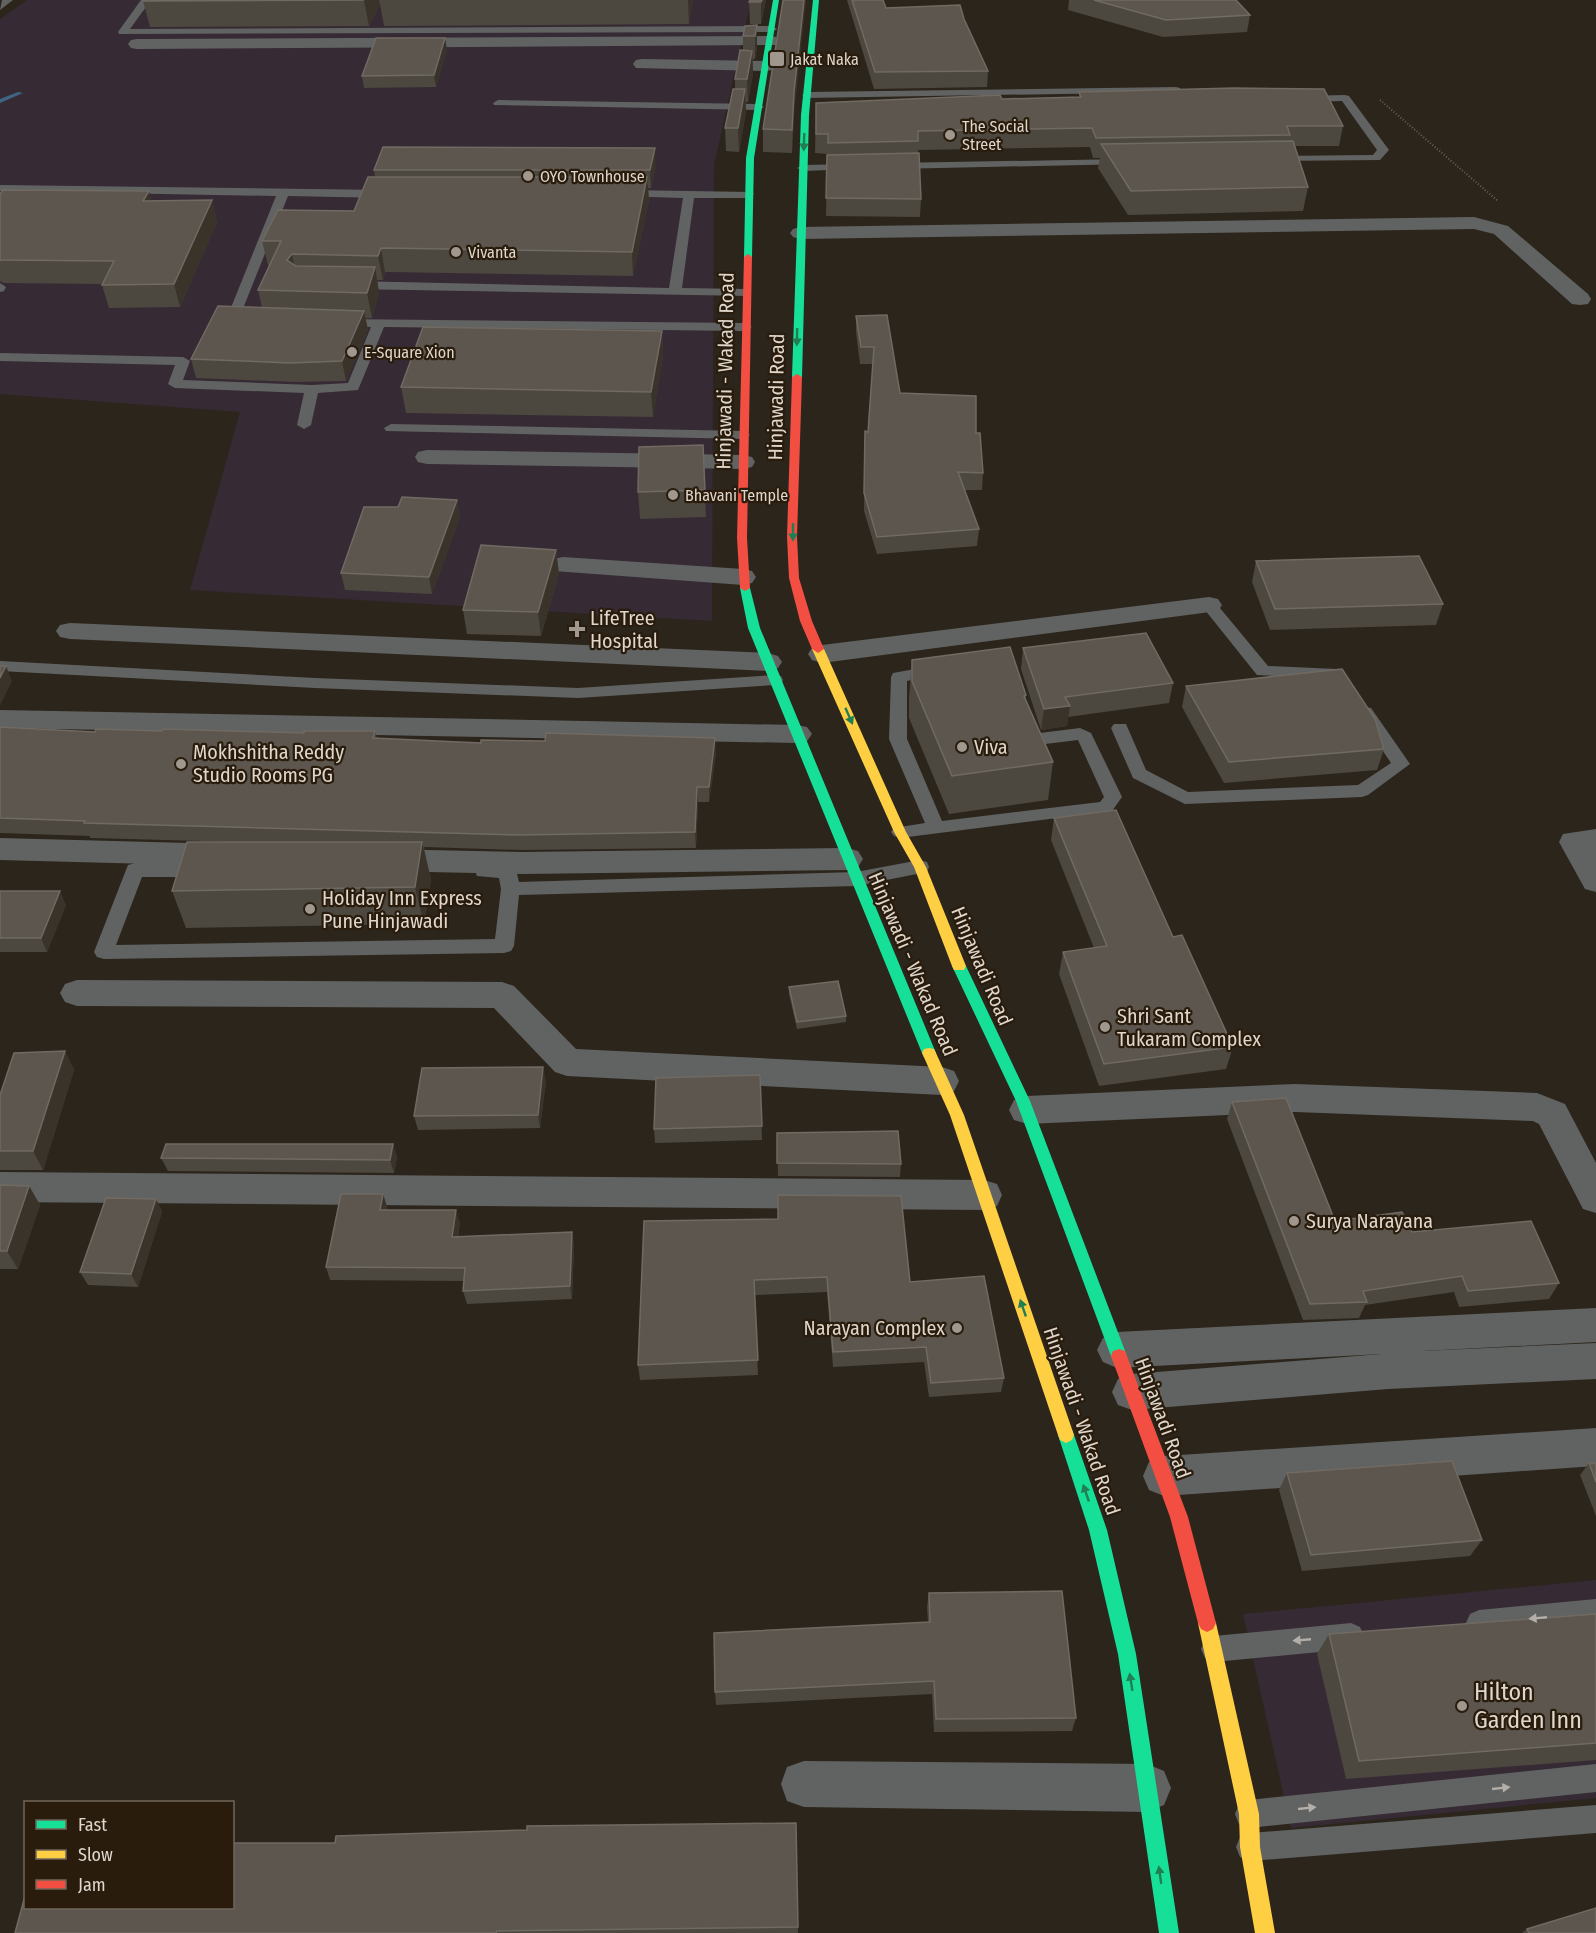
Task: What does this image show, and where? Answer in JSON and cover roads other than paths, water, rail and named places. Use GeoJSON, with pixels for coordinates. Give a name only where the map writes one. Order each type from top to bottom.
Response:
{"type":"FeatureCollection","features":[{"type":"Feature","properties":{"kind":"main road","name":"Hinjawadi - Wakad Road"},"geometry":{"type":"LineString","coordinates":[[776,0],[750,158],[745,286],[742,577],[754,628],[908,1006],[957,1115],[1098,1530],[1127,1654],[1169,1933]]}},
{"type":"Feature","properties":{"kind":"main road","name":"Hinjawadi Road"},"geometry":{"type":"LineString","coordinates":[[816,0],[807,95],[810,115],[803,168],[800,233],[792,537],[794,578],[806,621],[900,832],[920,867],[970,993],[1027,1110],[1179,1517],[1214,1649],[1248,1814],[1250,1847],[1265,1933]]}},
{"type":"Feature","properties":{"kind":"street"},"geometry":{"type":"LineString","coordinates":[[137,44],[771,35]]}},
{"type":"Feature","properties":{"kind":"street"},"geometry":{"type":"LineString","coordinates":[[620,64],[766,66]]}},
{"type":"Feature","properties":{"kind":"street"},"geometry":{"type":"LineString","coordinates":[[800,233],[1474,223],[1501,230],[1591,301]]}},
{"type":"Feature","properties":{"kind":"street"},"geometry":{"type":"LineString","coordinates":[[427,457],[743,462]]}},
{"type":"Feature","properties":{"kind":"street"},"geometry":{"type":"LineString","coordinates":[[563,566],[742,577]]}},
{"type":"Feature","properties":{"kind":"street"},"geometry":{"type":"LineString","coordinates":[[822,654],[1209,605]]}},
{"type":"Feature","properties":{"kind":"street"},"geometry":{"type":"LineString","coordinates":[[70,631],[772,671]]}},
{"type":"Feature","properties":{"kind":"street"},"geometry":{"type":"LineString","coordinates":[[0,719],[797,734]]}},
{"type":"Feature","properties":{"kind":"street"},"geometry":{"type":"LineString","coordinates":[[1596,840],[1574,842],[1596,881]]}},
{"type":"Feature","properties":{"kind":"street"},"geometry":{"type":"LineString","coordinates":[[0,849],[250,863]]}},
{"type":"Feature","properties":{"kind":"street"},"geometry":{"type":"LineString","coordinates":[[362,865],[522,863],[851,869]]}},
{"type":"Feature","properties":{"kind":"street"},"geometry":{"type":"LineString","coordinates":[[77,993],[502,995],[567,1062],[942,1082]]}},
{"type":"Feature","properties":{"kind":"street"},"geometry":{"type":"LineString","coordinates":[[1027,1110],[1295,1098],[1537,1107],[1552,1114],[1596,1198]]}},
{"type":"Feature","properties":{"kind":"street"},"geometry":{"type":"LineString","coordinates":[[0,1187],[984,1195]]}},
{"type":"Feature","properties":{"kind":"street"},"geometry":{"type":"LineString","coordinates":[[1117,1350],[1596,1325]]}},
{"type":"Feature","properties":{"kind":"street"},"geometry":{"type":"LineString","coordinates":[[1132,1392],[1388,1371],[1596,1361]]}},
{"type":"Feature","properties":{"kind":"street"},"geometry":{"type":"LineString","coordinates":[[1164,1476],[1596,1447]]}},
{"type":"Feature","properties":{"kind":"street"},"geometry":{"type":"LineString","coordinates":[[804,1784],[1147,1788]]}},
{"type":"Feature","properties":{"kind":"lane"},"geometry":{"type":"LineString","coordinates":[[0,7],[8,0]]}},
{"type":"Feature","properties":{"kind":"lane"},"geometry":{"type":"LineString","coordinates":[[146,0],[123,32],[376,26],[771,35]]}},
{"type":"Feature","properties":{"kind":"lane"},"geometry":{"type":"LineString","coordinates":[[807,95],[1192,90]]}},
{"type":"Feature","properties":{"kind":"lane"},"geometry":{"type":"LineString","coordinates":[[1268,159],[1376,158],[1383,150],[1345,98],[1286,100]]}},
{"type":"Feature","properties":{"kind":"lane"},"geometry":{"type":"LineString","coordinates":[[498,103],[759,106]]}},
{"type":"Feature","properties":{"kind":"lane"},"geometry":{"type":"LineString","coordinates":[[884,166],[1136,162]]}},
{"type":"Feature","properties":{"kind":"lane"},"geometry":{"type":"LineString","coordinates":[[803,168],[860,167]]}},
{"type":"Feature","properties":{"kind":"lane"},"geometry":{"type":"LineString","coordinates":[[0,188],[400,194]]}},
{"type":"Feature","properties":{"kind":"lane"},"geometry":{"type":"LineString","coordinates":[[255,320],[232,320],[283,194]]}},
{"type":"Feature","properties":{"kind":"lane"},"geometry":{"type":"LineString","coordinates":[[611,194],[748,194]]}},
{"type":"Feature","properties":{"kind":"lane"},"geometry":{"type":"LineString","coordinates":[[676,285],[689,194]]}},
{"type":"Feature","properties":{"kind":"lane"},"geometry":{"type":"LineString","coordinates":[[336,285],[745,286]]}},
{"type":"Feature","properties":{"kind":"lane"},"geometry":{"type":"LineString","coordinates":[[322,322],[745,327]]}},
{"type":"Feature","properties":{"kind":"lane"},"geometry":{"type":"LineString","coordinates":[[0,357],[183,361],[175,384],[312,389],[353,387],[379,324]]}},
{"type":"Feature","properties":{"kind":"lane"},"geometry":{"type":"LineString","coordinates":[[304,425],[312,389]]}},
{"type":"Feature","properties":{"kind":"lane"},"geometry":{"type":"LineString","coordinates":[[391,428],[743,435]]}},
{"type":"Feature","properties":{"kind":"lane"},"geometry":{"type":"LineString","coordinates":[[1120,728],[1139,774],[1185,798],[1362,791],[1401,764],[1337,674],[1263,671],[1209,605]]}},
{"type":"Feature","properties":{"kind":"lane"},"geometry":{"type":"LineString","coordinates":[[0,666],[578,693],[772,671]]}},
{"type":"Feature","properties":{"kind":"lane"},"geometry":{"type":"LineString","coordinates":[[936,827],[898,739],[898,684],[899,677],[951,668]]}},
{"type":"Feature","properties":{"kind":"lane"},"geometry":{"type":"LineString","coordinates":[[900,832],[1106,807],[1113,798],[1085,737],[1080,734],[1033,738],[1023,706]]}},
{"type":"Feature","properties":{"kind":"lane"},"geometry":{"type":"LineString","coordinates":[[250,863],[135,870],[104,952],[504,946],[510,889],[508,871],[362,865]]}},
{"type":"Feature","properties":{"kind":"lane"},"geometry":{"type":"LineString","coordinates":[[510,889],[920,867]]}},
{"type":"Feature","properties":{"kind":"lane"},"geometry":{"type":"LineString","coordinates":[[1453,1626],[1596,1612]]}},
{"type":"Feature","properties":{"kind":"lane"},"geometry":{"type":"LineString","coordinates":[[1214,1649],[1370,1634]]}},
{"type":"Feature","properties":{"kind":"lane"},"geometry":{"type":"LineString","coordinates":[[1248,1814],[1596,1778]]}},
{"type":"Feature","properties":{"kind":"lane"},"geometry":{"type":"LineString","coordinates":[[1250,1847],[1596,1819]]}},
{"type":"Feature","properties":{"kind":"waterway"},"geometry":{"type":"LineString","coordinates":[[0,101],[20,93]]}},
{"type":"Feature","properties":{"kind":"place","name":"Jakat Naka"},"geometry":{"type":"Point","coordinates":[777,59]}},
{"type":"Feature","properties":{"kind":"place","name":"The Social Street"},"geometry":{"type":"Point","coordinates":[950,135]}},
{"type":"Feature","properties":{"kind":"place","name":"OYO Townhouse"},"geometry":{"type":"Point","coordinates":[528,176]}},
{"type":"Feature","properties":{"kind":"place","name":"Vivanta"},"geometry":{"type":"Point","coordinates":[456,252]}},
{"type":"Feature","properties":{"kind":"place","name":"E-Square Xion"},"geometry":{"type":"Point","coordinates":[352,352]}},
{"type":"Feature","properties":{"kind":"place","name":"Bhavani Temple"},"geometry":{"type":"Point","coordinates":[673,495]}},
{"type":"Feature","properties":{"kind":"place","name":"LifeTree Hospital"},"geometry":{"type":"Point","coordinates":[577,629]}},
{"type":"Feature","properties":{"kind":"place","name":"Viva"},"geometry":{"type":"Point","coordinates":[962,747]}},
{"type":"Feature","properties":{"kind":"place","name":"Mokhshitha Reddy Studio Rooms PG"},"geometry":{"type":"Point","coordinates":[181,764]}},
{"type":"Feature","properties":{"kind":"place","name":"Holiday Inn Express Pune Hinjawadi"},"geometry":{"type":"Point","coordinates":[310,909]}},
{"type":"Feature","properties":{"kind":"place","name":"Shri Sant Tukaram Complex"},"geometry":{"type":"Point","coordinates":[1105,1027]}},
{"type":"Feature","properties":{"kind":"place","name":"Surya Narayana"},"geometry":{"type":"Point","coordinates":[1294,1221]}},
{"type":"Feature","properties":{"kind":"place","name":"Narayan Complex"},"geometry":{"type":"Point","coordinates":[957,1328]}},
{"type":"Feature","properties":{"kind":"place","name":"Hilton Garden Inn"},"geometry":{"type":"Point","coordinates":[1462,1706]}}]}
